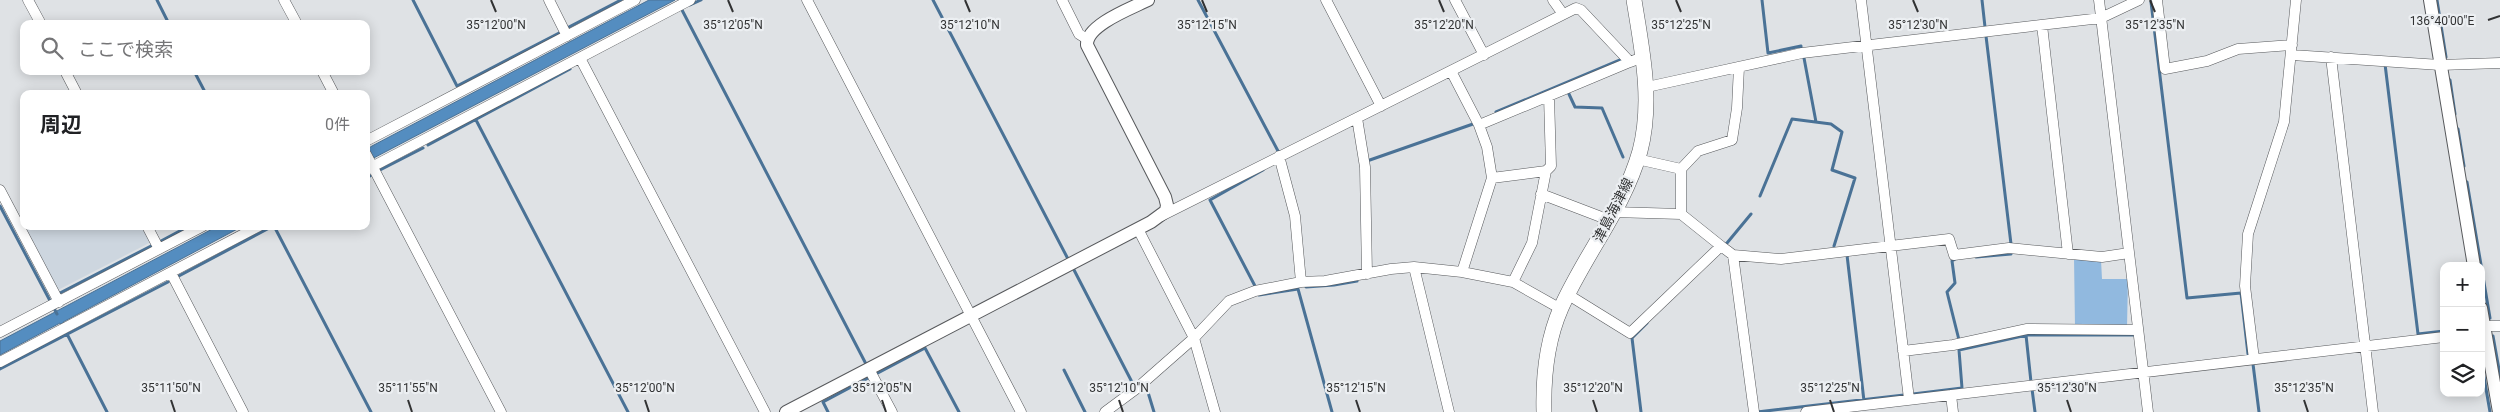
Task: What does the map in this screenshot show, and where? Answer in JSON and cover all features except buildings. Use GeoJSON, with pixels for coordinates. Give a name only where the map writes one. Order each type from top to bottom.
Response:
{"type":"FeatureCollection","features":[{"type":"Feature","properties":{"kind":"main road","name":"津島海津線"},"geometry":{"type":"LineString","coordinates":[[1544,412],[1546,360],[1561,309],[1611,216],[1637,159],[1645,121],[1647,87],[1636,59],[1634,0]]}},
{"type":"Feature","properties":{"kind":"street"},"geometry":{"type":"LineString","coordinates":[[28,0],[38,20]]}},
{"type":"Feature","properties":{"kind":"street"},"geometry":{"type":"LineString","coordinates":[[284,0],[295,20]]}},
{"type":"Feature","properties":{"kind":"street"},"geometry":{"type":"LineString","coordinates":[[548,0],[567,36]]}},
{"type":"Feature","properties":{"kind":"street"},"geometry":{"type":"LineString","coordinates":[[370,139],[635,0]]}},
{"type":"Feature","properties":{"kind":"street"},"geometry":{"type":"LineString","coordinates":[[500,412],[370,167],[690,0]]}},
{"type":"Feature","properties":{"kind":"street"},"geometry":{"type":"LineString","coordinates":[[807,0],[1021,412]]}},
{"type":"Feature","properties":{"kind":"street"},"geometry":{"type":"LineString","coordinates":[[1062,0],[1080,34],[1087,39]]}},
{"type":"Feature","properties":{"kind":"street"},"geometry":{"type":"LineString","coordinates":[[1148,0],[1093,29],[1087,39],[1089,52],[1165,197],[1168,205],[1166,211],[1161,216]]}},
{"type":"Feature","properties":{"kind":"street"},"geometry":{"type":"LineString","coordinates":[[1326,0],[1381,106]]}},
{"type":"Feature","properties":{"kind":"street"},"geometry":{"type":"LineString","coordinates":[[1455,0],[1484,55]]}},
{"type":"Feature","properties":{"kind":"street"},"geometry":{"type":"LineString","coordinates":[[1553,0],[1563,14]]}},
{"type":"Feature","properties":{"kind":"street"},"geometry":{"type":"LineString","coordinates":[[1861,0],[1909,400]]}},
{"type":"Feature","properties":{"kind":"street"},"geometry":{"type":"LineString","coordinates":[[2099,0],[2148,412]]}},
{"type":"Feature","properties":{"kind":"street"},"geometry":{"type":"LineString","coordinates":[[1647,87],[1802,53],[2101,18],[2139,0]]}},
{"type":"Feature","properties":{"kind":"street"},"geometry":{"type":"LineString","coordinates":[[2157,0],[2165,69],[2207,61],[2238,49],[2292,50],[2331,57],[2440,65],[2500,63]]}},
{"type":"Feature","properties":{"kind":"street"},"geometry":{"type":"LineString","coordinates":[[2254,360],[2245,286],[2248,234],[2284,122],[2296,0]]}},
{"type":"Feature","properties":{"kind":"street"},"geometry":{"type":"LineString","coordinates":[[2430,0],[2473,262]]}},
{"type":"Feature","properties":{"kind":"street"},"geometry":{"type":"LineString","coordinates":[[786,412],[1161,216],[1576,8],[1581,10],[1636,59],[1479,125]]}},
{"type":"Feature","properties":{"kind":"street"},"geometry":{"type":"LineString","coordinates":[[2042,25],[2068,254]]}},
{"type":"Feature","properties":{"kind":"street"},"geometry":{"type":"LineString","coordinates":[[2331,57],[2373,412]]}},
{"type":"Feature","properties":{"kind":"street"},"geometry":{"type":"LineString","coordinates":[[580,58],[765,412]]}},
{"type":"Feature","properties":{"kind":"street"},"geometry":{"type":"LineString","coordinates":[[1681,214],[1681,169],[1704,147],[1732,140],[1737,108],[1739,67]]}},
{"type":"Feature","properties":{"kind":"street"},"geometry":{"type":"LineString","coordinates":[[1451,72],[1479,125],[1487,147],[1492,178],[1462,272]]}},
{"type":"Feature","properties":{"kind":"street"},"geometry":{"type":"LineString","coordinates":[[68,75],[75,90]]}},
{"type":"Feature","properties":{"kind":"street"},"geometry":{"type":"LineString","coordinates":[[324,75],[332,90]]}},
{"type":"Feature","properties":{"kind":"street"},"geometry":{"type":"LineString","coordinates":[[1492,178],[1546,171],[1552,166],[1548,96]]}},
{"type":"Feature","properties":{"kind":"street"},"geometry":{"type":"LineString","coordinates":[[1357,118],[1365,167],[1367,274]]}},
{"type":"Feature","properties":{"kind":"street"},"geometry":{"type":"LineString","coordinates":[[1280,156],[1295,216],[1301,282]]}},
{"type":"Feature","properties":{"kind":"street"},"geometry":{"type":"LineString","coordinates":[[1637,159],[1681,169]]}},
{"type":"Feature","properties":{"kind":"street"},"geometry":{"type":"LineString","coordinates":[[1512,282],[1532,243],[1546,171]]}},
{"type":"Feature","properties":{"kind":"street"},"geometry":{"type":"LineString","coordinates":[[0,190],[20,229]]}},
{"type":"Feature","properties":{"kind":"street"},"geometry":{"type":"LineString","coordinates":[[1541,194],[1611,216],[1681,214],[1733,255],[1782,258],[1949,238],[1954,255],[2009,248],[2102,257],[2129,253]]}},
{"type":"Feature","properties":{"kind":"street"},"geometry":{"type":"LineString","coordinates":[[1138,229],[1194,338],[1215,412]]}},
{"type":"Feature","properties":{"kind":"street"},"geometry":{"type":"LineString","coordinates":[[20,230],[57,302]]}},
{"type":"Feature","properties":{"kind":"street"},"geometry":{"type":"LineString","coordinates":[[149,230],[159,249]]}},
{"type":"Feature","properties":{"kind":"street"},"geometry":{"type":"LineString","coordinates":[[0,332],[195,230]]}},
{"type":"Feature","properties":{"kind":"street"},"geometry":{"type":"LineString","coordinates":[[0,362],[252,230]]}},
{"type":"Feature","properties":{"kind":"street"},"geometry":{"type":"LineString","coordinates":[[1568,294],[1630,332],[1721,246]]}},
{"type":"Feature","properties":{"kind":"street"},"geometry":{"type":"LineString","coordinates":[[1733,255],[1754,412]]}},
{"type":"Feature","properties":{"kind":"street"},"geometry":{"type":"LineString","coordinates":[[1414,267],[1449,412]]}},
{"type":"Feature","properties":{"kind":"street"},"geometry":{"type":"LineString","coordinates":[[1105,412],[1136,389],[1194,338],[1220,308],[1240,295],[1301,282],[1325,282],[1414,267],[1462,272],[1512,282],[1561,309]]}},
{"type":"Feature","properties":{"kind":"street"},"geometry":{"type":"LineString","coordinates":[[171,273],[243,412]]}},
{"type":"Feature","properties":{"kind":"street"},"geometry":{"type":"LineString","coordinates":[[2485,330],[2500,326]]}},
{"type":"Feature","properties":{"kind":"street"},"geometry":{"type":"LineString","coordinates":[[1903,351],[1953,345],[2027,329],[2138,330]]}},
{"type":"Feature","properties":{"kind":"street"},"geometry":{"type":"LineString","coordinates":[[2485,335],[2499,412]]}},
{"type":"Feature","properties":{"kind":"street"},"geometry":{"type":"LineString","coordinates":[[1806,412],[2440,337]]}},
{"type":"Feature","properties":{"kind":"street"},"geometry":{"type":"LineString","coordinates":[[869,368],[892,412]]}},
{"type":"Feature","properties":{"kind":"street"},"geometry":{"type":"LineString","coordinates":[[1950,395],[1952,412]]}},
{"type":"Feature","properties":{"kind":"shaded area"},"geometry":{"type":"Polygon","coordinates":[[[649,0],[675,0],[370,160],[370,147],[649,0]]]}},
{"type":"Feature","properties":{"kind":"shaded area"},"geometry":{"type":"Polygon","coordinates":[[[144,230],[151,242],[56,291],[25,231],[144,230]]]}},
{"type":"Feature","properties":{"kind":"shaded area"},"geometry":{"type":"Polygon","coordinates":[[[210,230],[236,230],[63,322],[64,325],[62,326],[60,323],[0,355],[0,341],[210,230]]]}},
{"type":"Feature","properties":{"kind":"shaded area"},"geometry":{"type":"Polygon","coordinates":[[[2074,257],[2101,260],[2102,279],[2128,279],[2127,327],[2075,327],[2074,257]]]}},
{"type":"Feature","properties":{"kind":"waterway"},"geometry":{"type":"LineString","coordinates":[[157,0],[167,20]]}},
{"type":"Feature","properties":{"kind":"waterway"},"geometry":{"type":"LineString","coordinates":[[413,0],[457,86]]}},
{"type":"Feature","properties":{"kind":"waterway"},"geometry":{"type":"LineString","coordinates":[[567,28],[621,0]]}},
{"type":"Feature","properties":{"kind":"waterway"},"geometry":{"type":"LineString","coordinates":[[690,5],[701,0]]}},
{"type":"Feature","properties":{"kind":"waterway"},"geometry":{"type":"LineString","coordinates":[[933,0],[1068,259]]}},
{"type":"Feature","properties":{"kind":"waterway"},"geometry":{"type":"LineString","coordinates":[[1198,0],[1278,151]]}},
{"type":"Feature","properties":{"kind":"waterway"},"geometry":{"type":"LineString","coordinates":[[1762,0],[1768,53],[1801,46],[1801,49]]}},
{"type":"Feature","properties":{"kind":"waterway"},"geometry":{"type":"LineString","coordinates":[[1982,0],[1985,27]]}},
{"type":"Feature","properties":{"kind":"waterway"},"geometry":{"type":"LineString","coordinates":[[2437,0],[2446,57]]}},
{"type":"Feature","properties":{"kind":"waterway"},"geometry":{"type":"LineString","coordinates":[[2151,2],[2187,298],[2241,293],[2248,354]]}},
{"type":"Feature","properties":{"kind":"waterway"},"geometry":{"type":"LineString","coordinates":[[682,10],[866,364]]}},
{"type":"Feature","properties":{"kind":"waterway"},"geometry":{"type":"LineString","coordinates":[[457,86],[561,32]]}},
{"type":"Feature","properties":{"kind":"waterway"},"geometry":{"type":"LineString","coordinates":[[1986,36],[2011,244]]}},
{"type":"Feature","properties":{"kind":"waterway"},"geometry":{"type":"LineString","coordinates":[[1804,58],[1816,122]]}},
{"type":"Feature","properties":{"kind":"waterway"},"geometry":{"type":"LineString","coordinates":[[1496,112],[1620,60]]}},
{"type":"Feature","properties":{"kind":"waterway"},"geometry":{"type":"LineString","coordinates":[[2385,64],[2418,334],[2440,331]]}},
{"type":"Feature","properties":{"kind":"waterway"},"geometry":{"type":"LineString","coordinates":[[428,145],[570,69]]}},
{"type":"Feature","properties":{"kind":"waterway"},"geometry":{"type":"LineString","coordinates":[[196,75],[204,90]]}},
{"type":"Feature","properties":{"kind":"waterway"},"geometry":{"type":"LineString","coordinates":[[2450,80],[2455,114]]}},
{"type":"Feature","properties":{"kind":"waterway"},"geometry":{"type":"LineString","coordinates":[[1568,92],[1575,107],[1602,108],[1623,157]]}},
{"type":"Feature","properties":{"kind":"waterway"},"geometry":{"type":"LineString","coordinates":[[1760,196],[1792,119],[1831,124],[1842,132],[1832,170],[1855,178],[1834,246]]}},
{"type":"Feature","properties":{"kind":"waterway"},"geometry":{"type":"LineString","coordinates":[[476,120],[628,412]]}},
{"type":"Feature","properties":{"kind":"waterway"},"geometry":{"type":"LineString","coordinates":[[1367,159],[1367,161],[1473,124]]}},
{"type":"Feature","properties":{"kind":"waterway"},"geometry":{"type":"LineString","coordinates":[[2458,129],[2464,166]]}},
{"type":"Feature","properties":{"kind":"waterway"},"geometry":{"type":"LineString","coordinates":[[380,170],[423,148]]}},
{"type":"Feature","properties":{"kind":"waterway"},"geometry":{"type":"LineString","coordinates":[[1255,286],[1210,200],[1263,170]]}},
{"type":"Feature","properties":{"kind":"waterway"},"geometry":{"type":"LineString","coordinates":[[2467,182],[2490,318]]}},
{"type":"Feature","properties":{"kind":"waterway"},"geometry":{"type":"LineString","coordinates":[[0,206],[57,314]]}},
{"type":"Feature","properties":{"kind":"waterway"},"geometry":{"type":"LineString","coordinates":[[1727,243],[1751,214]]}},
{"type":"Feature","properties":{"kind":"waterway"},"geometry":{"type":"LineString","coordinates":[[161,241],[182,230]]}},
{"type":"Feature","properties":{"kind":"waterway"},"geometry":{"type":"LineString","coordinates":[[177,277],[265,230]]}},
{"type":"Feature","properties":{"kind":"waterway"},"geometry":{"type":"LineString","coordinates":[[276,230],[371,412]]}},
{"type":"Feature","properties":{"kind":"waterway"},"geometry":{"type":"LineString","coordinates":[[58,294],[151,246]]}},
{"type":"Feature","properties":{"kind":"waterway"},"geometry":{"type":"LineString","coordinates":[[1976,257],[2011,254],[2012,251]]}},
{"type":"Feature","properties":{"kind":"waterway"},"geometry":{"type":"LineString","coordinates":[[1847,255],[1864,401]]}},
{"type":"Feature","properties":{"kind":"waterway"},"geometry":{"type":"LineString","coordinates":[[1955,259],[1952,261],[1955,283],[1947,292],[1959,340]]}},
{"type":"Feature","properties":{"kind":"waterway"},"geometry":{"type":"LineString","coordinates":[[1073,268],[1134,386],[1132,387]]}},
{"type":"Feature","properties":{"kind":"waterway"},"geometry":{"type":"LineString","coordinates":[[1306,287],[1357,281]]}},
{"type":"Feature","properties":{"kind":"waterway"},"geometry":{"type":"LineString","coordinates":[[0,369],[168,282]]}},
{"type":"Feature","properties":{"kind":"waterway"},"geometry":{"type":"LineString","coordinates":[[1258,293],[1259,295],[1298,289],[1332,412]]}},
{"type":"Feature","properties":{"kind":"waterway"},"geometry":{"type":"LineString","coordinates":[[1641,412],[1632,338],[1647,323]]}},
{"type":"Feature","properties":{"kind":"waterway"},"geometry":{"type":"LineString","coordinates":[[67,334],[107,412]]}},
{"type":"Feature","properties":{"kind":"waterway"},"geometry":{"type":"LineString","coordinates":[[2026,335],[2031,382]]}},
{"type":"Feature","properties":{"kind":"waterway"},"geometry":{"type":"LineString","coordinates":[[1913,394],[1962,388],[1959,350],[2027,335],[2133,335]]}},
{"type":"Feature","properties":{"kind":"waterway"},"geometry":{"type":"LineString","coordinates":[[2493,336],[2500,375]]}},
{"type":"Feature","properties":{"kind":"waterway"},"geometry":{"type":"LineString","coordinates":[[876,374],[925,348],[959,412]]}},
{"type":"Feature","properties":{"kind":"waterway"},"geometry":{"type":"LineString","coordinates":[[2253,364],[2259,412]]}},
{"type":"Feature","properties":{"kind":"waterway"},"geometry":{"type":"LineString","coordinates":[[1064,370],[1085,412]]}},
{"type":"Feature","properties":{"kind":"waterway"},"geometry":{"type":"LineString","coordinates":[[828,412],[823,402],[870,377]]}},
{"type":"Feature","properties":{"kind":"waterway"},"geometry":{"type":"LineString","coordinates":[[2485,383],[2490,412]]}},
{"type":"Feature","properties":{"kind":"waterway"},"geometry":{"type":"LineString","coordinates":[[1147,389],[1154,412]]}},
{"type":"Feature","properties":{"kind":"waterway"},"geometry":{"type":"LineString","coordinates":[[2032,389],[2035,412]]}},
{"type":"Feature","properties":{"kind":"waterway"},"geometry":{"type":"LineString","coordinates":[[1757,412],[1904,395]]}}]}
